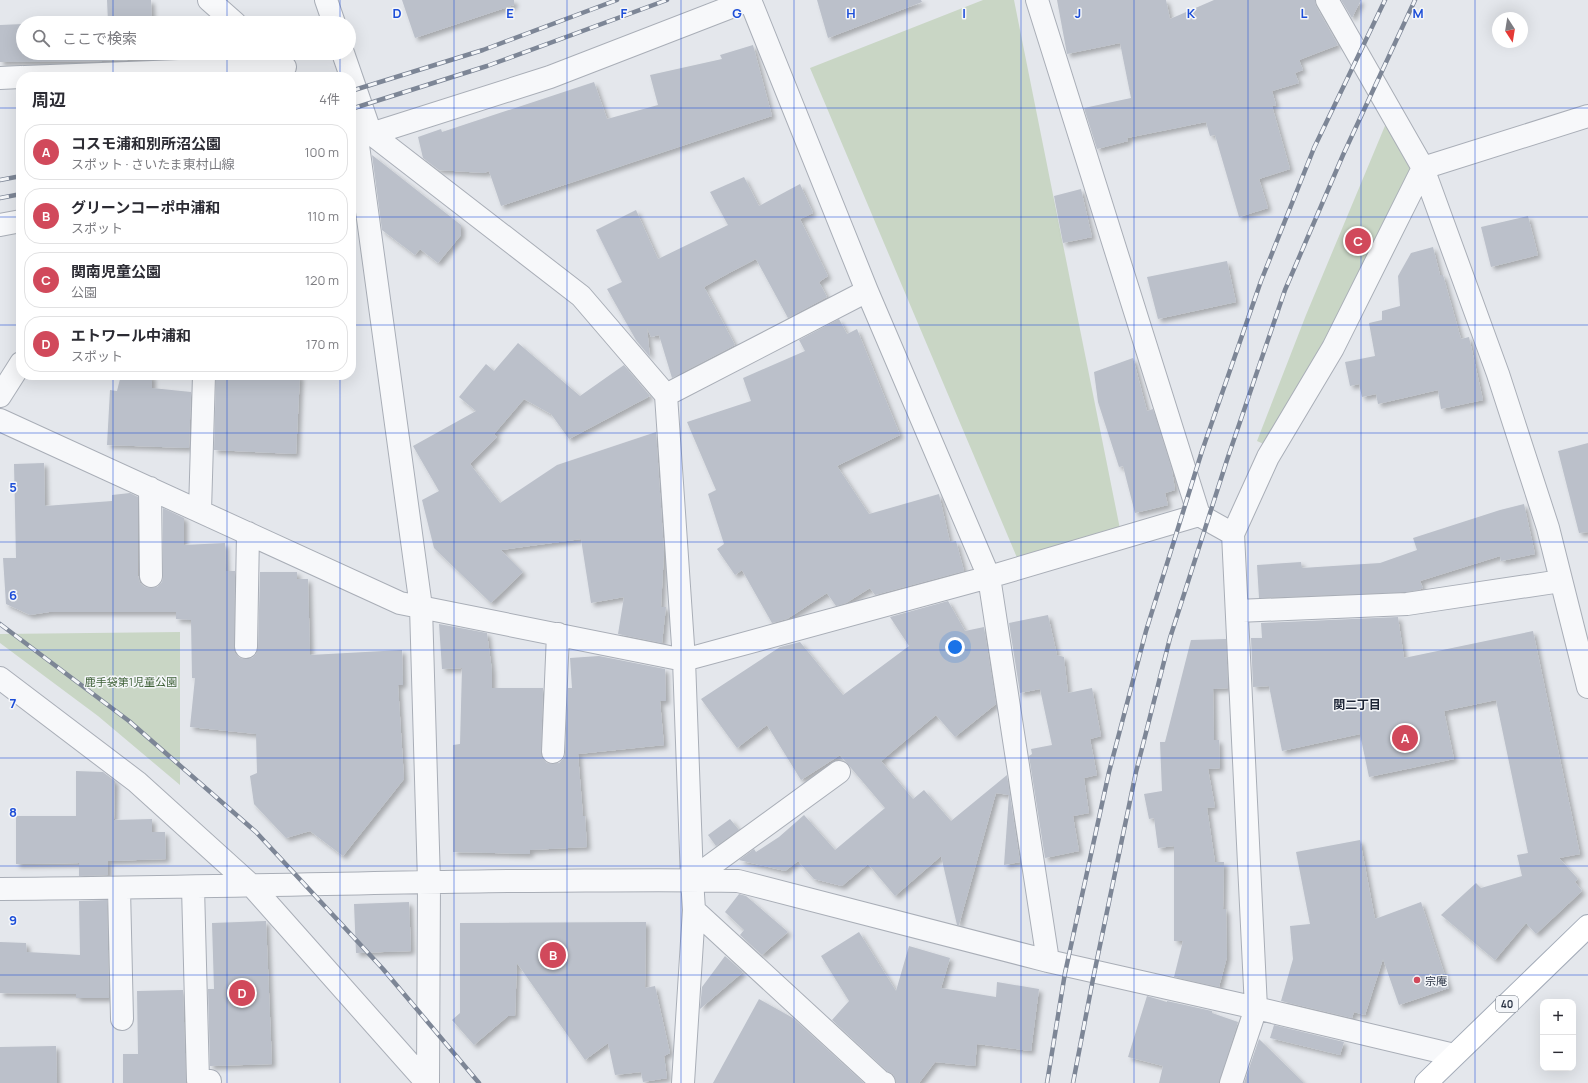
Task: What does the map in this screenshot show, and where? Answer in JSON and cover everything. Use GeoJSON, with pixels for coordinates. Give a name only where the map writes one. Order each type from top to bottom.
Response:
{"type":"FeatureCollection","features":[{"type":"Feature","properties":{"kind":"main road","name":"40"},"geometry":{"type":"LineString","coordinates":[[1426,1083],[1588,926]]}},
{"type":"Feature","properties":{"kind":"street"},"geometry":{"type":"LineString","coordinates":[[209,0],[227,16]]}},
{"type":"Feature","properties":{"kind":"street"},"geometry":{"type":"LineString","coordinates":[[326,0],[332,16]]}},
{"type":"Feature","properties":{"kind":"street"},"geometry":{"type":"LineString","coordinates":[[357,132],[550,76],[750,0],[867,291],[989,577],[1048,961]]}},
{"type":"Feature","properties":{"kind":"street"},"geometry":{"type":"LineString","coordinates":[[1037,0],[1198,515],[1233,534]]}},
{"type":"Feature","properties":{"kind":"street"},"geometry":{"type":"LineString","coordinates":[[1326,0],[1423,168],[1498,374],[1548,528],[1588,687]]}},
{"type":"Feature","properties":{"kind":"street"},"geometry":{"type":"LineString","coordinates":[[344,60],[346,72]]}},
{"type":"Feature","properties":{"kind":"street"},"geometry":{"type":"LineString","coordinates":[[143,72],[285,66]]}},
{"type":"Feature","properties":{"kind":"street"},"geometry":{"type":"LineString","coordinates":[[0,78],[16,77]]}},
{"type":"Feature","properties":{"kind":"street"},"geometry":{"type":"LineString","coordinates":[[1231,1083],[1256,1008],[1233,534],[1268,457],[1333,348],[1423,168],[1588,116]]}},
{"type":"Feature","properties":{"kind":"street"},"geometry":{"type":"LineString","coordinates":[[357,132],[581,296],[666,395],[684,660],[694,910],[683,1083]]}},
{"type":"Feature","properties":{"kind":"street"},"geometry":{"type":"LineString","coordinates":[[357,132],[421,607],[429,882],[427,1083]]}},
{"type":"Feature","properties":{"kind":"street"},"geometry":{"type":"LineString","coordinates":[[0,224],[16,222]]}},
{"type":"Feature","properties":{"kind":"street"},"geometry":{"type":"LineString","coordinates":[[666,395],[867,291]]}},
{"type":"Feature","properties":{"kind":"street"},"geometry":{"type":"LineString","coordinates":[[0,396],[16,371]]}},
{"type":"Feature","properties":{"kind":"street"},"geometry":{"type":"LineString","coordinates":[[200,511],[204,380]]}},
{"type":"Feature","properties":{"kind":"street"},"geometry":{"type":"LineString","coordinates":[[0,420],[248,532],[400,603],[684,660],[989,577],[1198,515]]}},
{"type":"Feature","properties":{"kind":"street"},"geometry":{"type":"LineString","coordinates":[[150,488],[151,576]]}},
{"type":"Feature","properties":{"kind":"street"},"geometry":{"type":"LineString","coordinates":[[246,647],[248,532]]}},
{"type":"Feature","properties":{"kind":"street"},"geometry":{"type":"LineString","coordinates":[[1237,611],[1407,604],[1561,581]]}},
{"type":"Feature","properties":{"kind":"street"},"geometry":{"type":"LineString","coordinates":[[553,752],[558,634]]}},
{"type":"Feature","properties":{"kind":"street"},"geometry":{"type":"LineString","coordinates":[[0,678],[137,782],[252,886],[427,1083]]}},
{"type":"Feature","properties":{"kind":"street"},"geometry":{"type":"LineString","coordinates":[[692,879],[839,772]]}},
{"type":"Feature","properties":{"kind":"street"},"geometry":{"type":"LineString","coordinates":[[0,889],[119,889],[429,882],[692,879],[738,881],[1048,961],[1454,1055]]}},
{"type":"Feature","properties":{"kind":"street"},"geometry":{"type":"LineString","coordinates":[[194,887],[198,1080],[210,1081]]}},
{"type":"Feature","properties":{"kind":"street"},"geometry":{"type":"LineString","coordinates":[[119,889],[122,1019]]}},
{"type":"Feature","properties":{"kind":"street"},"geometry":{"type":"LineString","coordinates":[[694,910],[881,1082],[884,1083]]}},
{"type":"Feature","properties":{"kind":"green space"},"geometry":{"type":"Polygon","coordinates":[[[983,0],[1014,0],[1120,529],[1018,560],[810,68],[983,0]]]}},
{"type":"Feature","properties":{"kind":"green space"},"geometry":{"type":"Polygon","coordinates":[[[1387,121],[1415,167],[1326,346],[1266,445],[1257,441],[1306,315],[1387,121]]]}},
{"type":"Feature","properties":{"kind":"green space","name":"鹿手袋第1児童公園"},"geometry":{"type":"Polygon","coordinates":[[[180,632],[180,785],[98,716],[0,643],[0,634],[180,632]]]}},
{"type":"Feature","properties":{"kind":"building"},"geometry":{"type":"Polygon","coordinates":[[[107,0],[151,0],[152,16],[108,16],[107,0]]]}},
{"type":"Feature","properties":{"kind":"building"},"geometry":{"type":"Polygon","coordinates":[[[402,0],[514,0],[514,5],[415,38],[402,0]]]}},
{"type":"Feature","properties":{"kind":"building"},"geometry":{"type":"Polygon","coordinates":[[[817,0],[921,0],[922,2],[828,38],[817,0]]]}},
{"type":"Feature","properties":{"kind":"building"},"geometry":{"type":"Polygon","coordinates":[[[1057,0],[1166,0],[1170,19],[1214,0],[1315,0],[1316,6],[1338,45],[1299,60],[1303,70],[1295,73],[1299,83],[1272,91],[1276,105],[1272,106],[1290,169],[1259,179],[1268,208],[1239,217],[1215,135],[1210,136],[1206,122],[1127,138],[1128,141],[1097,149],[1084,108],[1131,98],[1120,43],[1067,54],[1057,0]]]}},
{"type":"Feature","properties":{"kind":"building"},"geometry":{"type":"Polygon","coordinates":[[[1341,0],[1361,0],[1352,18],[1341,0]]]}},
{"type":"Feature","properties":{"kind":"building"},"geometry":{"type":"Polygon","coordinates":[[[16,24],[16,60],[128,60],[0,62],[0,25],[16,24]]]}},
{"type":"Feature","properties":{"kind":"building"},"geometry":{"type":"Polygon","coordinates":[[[753,45],[772,116],[501,206],[489,171],[484,173],[439,170],[423,158],[418,137],[441,129],[442,132],[594,82],[607,119],[658,105],[650,75],[722,59],[720,55],[753,45]]]}},
{"type":"Feature","properties":{"kind":"building"},"geometry":{"type":"Polygon","coordinates":[[[372,155],[461,225],[461,235],[438,263],[420,249],[415,255],[382,230],[372,155]]]}},
{"type":"Feature","properties":{"kind":"building"},"geometry":{"type":"Polygon","coordinates":[[[744,177],[759,206],[800,184],[813,213],[800,219],[828,276],[819,282],[827,297],[788,318],[756,259],[729,273],[704,287],[735,345],[672,378],[659,335],[651,337],[647,328],[650,357],[636,340],[607,289],[622,282],[596,230],[636,210],[658,259],[728,225],[710,192],[744,177]]]}},
{"type":"Feature","properties":{"kind":"building"},"geometry":{"type":"Polygon","coordinates":[[[1081,189],[1092,237],[1063,243],[1054,196],[1081,189]]]}},
{"type":"Feature","properties":{"kind":"building"},"geometry":{"type":"Polygon","coordinates":[[[1528,216],[1538,255],[1491,267],[1481,227],[1528,216]]]}},
{"type":"Feature","properties":{"kind":"building"},"geometry":{"type":"Polygon","coordinates":[[[1433,247],[1440,275],[1443,275],[1461,339],[1469,337],[1483,400],[1441,409],[1438,390],[1378,404],[1376,394],[1362,397],[1359,384],[1350,386],[1345,362],[1375,356],[1369,323],[1382,320],[1382,311],[1400,306],[1398,276],[1411,253],[1433,247]]]}},
{"type":"Feature","properties":{"kind":"building"},"geometry":{"type":"Polygon","coordinates":[[[1227,261],[1236,302],[1158,319],[1147,277],[1227,261]]]}},
{"type":"Feature","properties":{"kind":"building"},"geometry":{"type":"Polygon","coordinates":[[[839,319],[847,334],[857,329],[900,435],[837,466],[869,514],[939,494],[950,542],[956,541],[964,571],[875,595],[870,588],[846,603],[836,606],[827,593],[787,619],[772,623],[742,570],[735,575],[717,549],[724,544],[708,494],[716,490],[687,422],[751,401],[743,378],[805,351],[799,340],[839,319]]]}},
{"type":"Feature","properties":{"kind":"building"},"geometry":{"type":"Polygon","coordinates":[[[518,343],[580,396],[624,365],[650,396],[569,439],[551,414],[524,399],[494,434],[497,437],[470,464],[500,503],[557,465],[656,432],[664,552],[661,607],[666,607],[662,643],[618,634],[624,597],[591,603],[581,539],[501,550],[523,572],[491,603],[434,548],[422,500],[439,491],[413,446],[476,411],[459,397],[486,364],[494,371],[518,343]]]}},
{"type":"Feature","properties":{"kind":"building"},"geometry":{"type":"Polygon","coordinates":[[[1133,358],[1147,411],[1153,409],[1172,470],[1175,490],[1165,493],[1168,505],[1135,513],[1123,466],[1119,467],[1098,402],[1094,372],[1133,358]]]}},
{"type":"Feature","properties":{"kind":"building"},"geometry":{"type":"Polygon","coordinates":[[[120,380],[152,380],[152,388],[191,392],[189,448],[107,445],[110,390],[117,391],[120,380]]]}},
{"type":"Feature","properties":{"kind":"building"},"geometry":{"type":"Polygon","coordinates":[[[216,380],[300,380],[296,454],[214,450],[216,380]]]}},
{"type":"Feature","properties":{"kind":"building"},"geometry":{"type":"Polygon","coordinates":[[[1588,443],[1588,532],[1579,533],[1558,451],[1588,443]]]}},
{"type":"Feature","properties":{"kind":"building"},"geometry":{"type":"Polygon","coordinates":[[[44,463],[45,506],[112,501],[112,495],[130,493],[138,497],[138,576],[140,583],[145,587],[157,587],[162,582],[163,508],[184,518],[184,545],[225,543],[226,571],[235,571],[234,647],[235,653],[240,658],[252,658],[256,654],[258,648],[260,572],[297,572],[297,579],[308,579],[310,655],[402,650],[403,685],[398,685],[404,779],[343,856],[310,831],[286,838],[254,804],[250,776],[257,773],[256,734],[190,727],[195,678],[192,678],[191,620],[176,619],[176,612],[49,612],[30,615],[6,604],[3,558],[16,558],[14,464],[44,463]]]}},
{"type":"Feature","properties":{"kind":"building"},"geometry":{"type":"Polygon","coordinates":[[[1524,504],[1535,554],[1501,561],[1500,556],[1420,581],[1423,588],[1419,590],[1406,592],[1259,598],[1257,565],[1301,562],[1302,568],[1380,563],[1417,550],[1413,538],[1500,510],[1524,504]]]}},
{"type":"Feature","properties":{"kind":"building"},"geometry":{"type":"Polygon","coordinates":[[[948,601],[965,631],[984,627],[996,704],[955,737],[936,715],[881,761],[913,799],[924,790],[951,821],[1007,775],[1020,862],[1004,865],[1009,795],[996,793],[959,925],[957,925],[941,856],[895,896],[868,864],[842,886],[814,879],[798,861],[785,871],[739,860],[754,849],[756,852],[779,837],[804,815],[835,850],[885,808],[840,755],[801,780],[767,725],[737,748],[701,699],[780,647],[800,642],[843,695],[909,646],[890,617],[948,601]]]}},
{"type":"Feature","properties":{"kind":"building"},"geometry":{"type":"Polygon","coordinates":[[[1048,615],[1057,655],[1064,657],[1068,693],[1092,688],[1101,736],[1090,739],[1097,775],[1084,778],[1089,813],[1073,816],[1079,851],[1045,858],[1029,756],[1032,754],[1031,749],[1052,745],[1040,689],[1020,693],[1009,623],[1048,615]]]}},
{"type":"Feature","properties":{"kind":"building"},"geometry":{"type":"Polygon","coordinates":[[[1398,617],[1404,658],[1533,631],[1580,854],[1559,858],[1578,879],[1575,882],[1582,891],[1536,934],[1526,923],[1495,960],[1441,915],[1476,883],[1481,888],[1522,876],[1517,855],[1528,853],[1496,700],[1444,711],[1454,759],[1369,777],[1360,734],[1282,751],[1269,686],[1253,687],[1251,638],[1262,638],[1261,623],[1398,617]]]}},
{"type":"Feature","properties":{"kind":"building"},"geometry":{"type":"Polygon","coordinates":[[[439,624],[487,633],[492,671],[492,688],[543,688],[541,752],[542,758],[547,763],[552,764],[559,763],[564,758],[565,753],[568,688],[572,688],[570,658],[599,656],[665,669],[666,701],[660,701],[664,745],[578,754],[587,847],[530,850],[530,854],[453,852],[453,745],[460,744],[462,668],[442,669],[439,624]]]}},
{"type":"Feature","properties":{"kind":"building"},"geometry":{"type":"Polygon","coordinates":[[[1226,639],[1228,688],[1213,689],[1214,740],[1219,740],[1220,768],[1208,769],[1215,807],[1207,808],[1215,862],[1224,862],[1223,909],[1226,909],[1227,957],[1219,987],[1174,977],[1183,941],[1174,941],[1174,846],[1158,848],[1154,818],[1149,819],[1144,794],[1162,791],[1160,742],[1165,742],[1191,640],[1226,639]]]}},
{"type":"Feature","properties":{"kind":"building"},"geometry":{"type":"Polygon","coordinates":[[[76,771],[103,772],[115,781],[114,820],[152,819],[152,832],[165,832],[166,859],[108,861],[108,875],[79,876],[79,863],[16,864],[16,816],[76,816],[76,771]]]}},
{"type":"Feature","properties":{"kind":"building"},"geometry":{"type":"Polygon","coordinates":[[[730,819],[739,830],[716,846],[708,835],[730,819]]]}},
{"type":"Feature","properties":{"kind":"building"},"geometry":{"type":"Polygon","coordinates":[[[1360,840],[1375,919],[1421,902],[1449,988],[1399,1005],[1383,959],[1365,1015],[1354,1012],[1352,1018],[1281,1001],[1293,959],[1290,926],[1310,924],[1296,852],[1360,840]]]}},
{"type":"Feature","properties":{"kind":"building"},"geometry":{"type":"Polygon","coordinates":[[[739,894],[746,896],[788,932],[762,955],[740,935],[744,930],[725,912],[739,894]]]}},
{"type":"Feature","properties":{"kind":"building"},"geometry":{"type":"Polygon","coordinates":[[[107,900],[109,998],[76,998],[76,994],[0,993],[0,942],[26,943],[27,952],[80,955],[79,901],[107,900]]]}},
{"type":"Feature","properties":{"kind":"building"},"geometry":{"type":"Polygon","coordinates":[[[409,902],[411,951],[356,953],[354,904],[409,902]]]}},
{"type":"Feature","properties":{"kind":"building"},"geometry":{"type":"Polygon","coordinates":[[[266,921],[272,1064],[210,1066],[208,989],[214,989],[212,923],[266,921]]]}},
{"type":"Feature","properties":{"kind":"building"},"geometry":{"type":"Polygon","coordinates":[[[646,922],[645,988],[655,986],[670,1053],[664,1056],[667,1078],[643,1082],[641,1072],[615,1075],[608,1043],[585,1060],[517,963],[515,1016],[508,1016],[474,1045],[452,1020],[460,1013],[460,923],[646,922]]]}},
{"type":"Feature","properties":{"kind":"building"},"geometry":{"type":"Polygon","coordinates":[[[859,932],[896,991],[909,946],[950,958],[941,988],[996,997],[997,982],[1039,989],[1031,1051],[977,1044],[975,1066],[935,1062],[919,1083],[896,1083],[893,1074],[887,1071],[832,1020],[849,1001],[821,956],[859,932]]]}},
{"type":"Feature","properties":{"kind":"building"},"geometry":{"type":"Polygon","coordinates":[[[725,956],[743,972],[700,1009],[702,987],[725,956]]]}},
{"type":"Feature","properties":{"kind":"building"},"geometry":{"type":"Polygon","coordinates":[[[183,990],[186,1083],[123,1083],[123,1054],[138,1054],[137,991],[183,990]]]}},
{"type":"Feature","properties":{"kind":"building"},"geometry":{"type":"Polygon","coordinates":[[[1147,996],[1167,1002],[1212,1011],[1212,1013],[1238,1022],[1219,1083],[1159,1083],[1163,1066],[1128,1057],[1147,996]]]}},
{"type":"Feature","properties":{"kind":"building"},"geometry":{"type":"Polygon","coordinates":[[[759,999],[793,1018],[864,1083],[713,1083],[759,999]]]}},
{"type":"Feature","properties":{"kind":"building"},"geometry":{"type":"Polygon","coordinates":[[[1274,1025],[1344,1042],[1340,1055],[1270,1038],[1274,1025]]]}},
{"type":"Feature","properties":{"kind":"building"},"geometry":{"type":"Polygon","coordinates":[[[1259,1039],[1304,1083],[1244,1083],[1259,1039]]]}},
{"type":"Feature","properties":{"kind":"building"},"geometry":{"type":"Polygon","coordinates":[[[56,1046],[57,1083],[0,1083],[0,1047],[56,1046]]]}},
{"type":"Feature","properties":{"kind":"railway"},"geometry":{"type":"LineString","coordinates":[[356,89],[483,50],[617,0]]}},
{"type":"Feature","properties":{"kind":"railway"},"geometry":{"type":"LineString","coordinates":[[356,107],[487,66],[667,0]]}},
{"type":"Feature","properties":{"kind":"railway"},"geometry":{"type":"LineString","coordinates":[[1047,1083],[1065,973],[1109,772],[1146,631],[1202,451],[1261,281],[1314,148],[1385,0]]}},
{"type":"Feature","properties":{"kind":"railway"},"geometry":{"type":"LineString","coordinates":[[1073,1083],[1136,772],[1170,638],[1227,460],[1285,290],[1343,155],[1415,0]]}},
{"type":"Feature","properties":{"kind":"railway"},"geometry":{"type":"LineString","coordinates":[[0,180],[16,177]]}},
{"type":"Feature","properties":{"kind":"railway"},"geometry":{"type":"LineString","coordinates":[[0,198],[16,195]]}},
{"type":"Feature","properties":{"kind":"railway"},"geometry":{"type":"LineString","coordinates":[[0,624],[129,721],[256,832],[383,969],[479,1083]]}},
{"type":"Feature","properties":{"kind":"place","name":"関南児童公園"},"geometry":{"type":"Point","coordinates":[1358,241]}},
{"type":"Feature","properties":{"kind":"place","name":"コスモ浦和別所沼公園"},"geometry":{"type":"Point","coordinates":[1405,738]}},
{"type":"Feature","properties":{"kind":"place","name":"グリーンコーポ中浦和"},"geometry":{"type":"Point","coordinates":[553,955]}},
{"type":"Feature","properties":{"kind":"place","name":"宗庵"},"geometry":{"type":"Point","coordinates":[1417,980]}},
{"type":"Feature","properties":{"kind":"place","name":"エトワール中浦和"},"geometry":{"type":"Point","coordinates":[242,993]}},
{"type":"Feature","properties":{"kind":"district","name":"関二丁目"},"geometry":{"type":"Point","coordinates":[1357,704]}}]}
